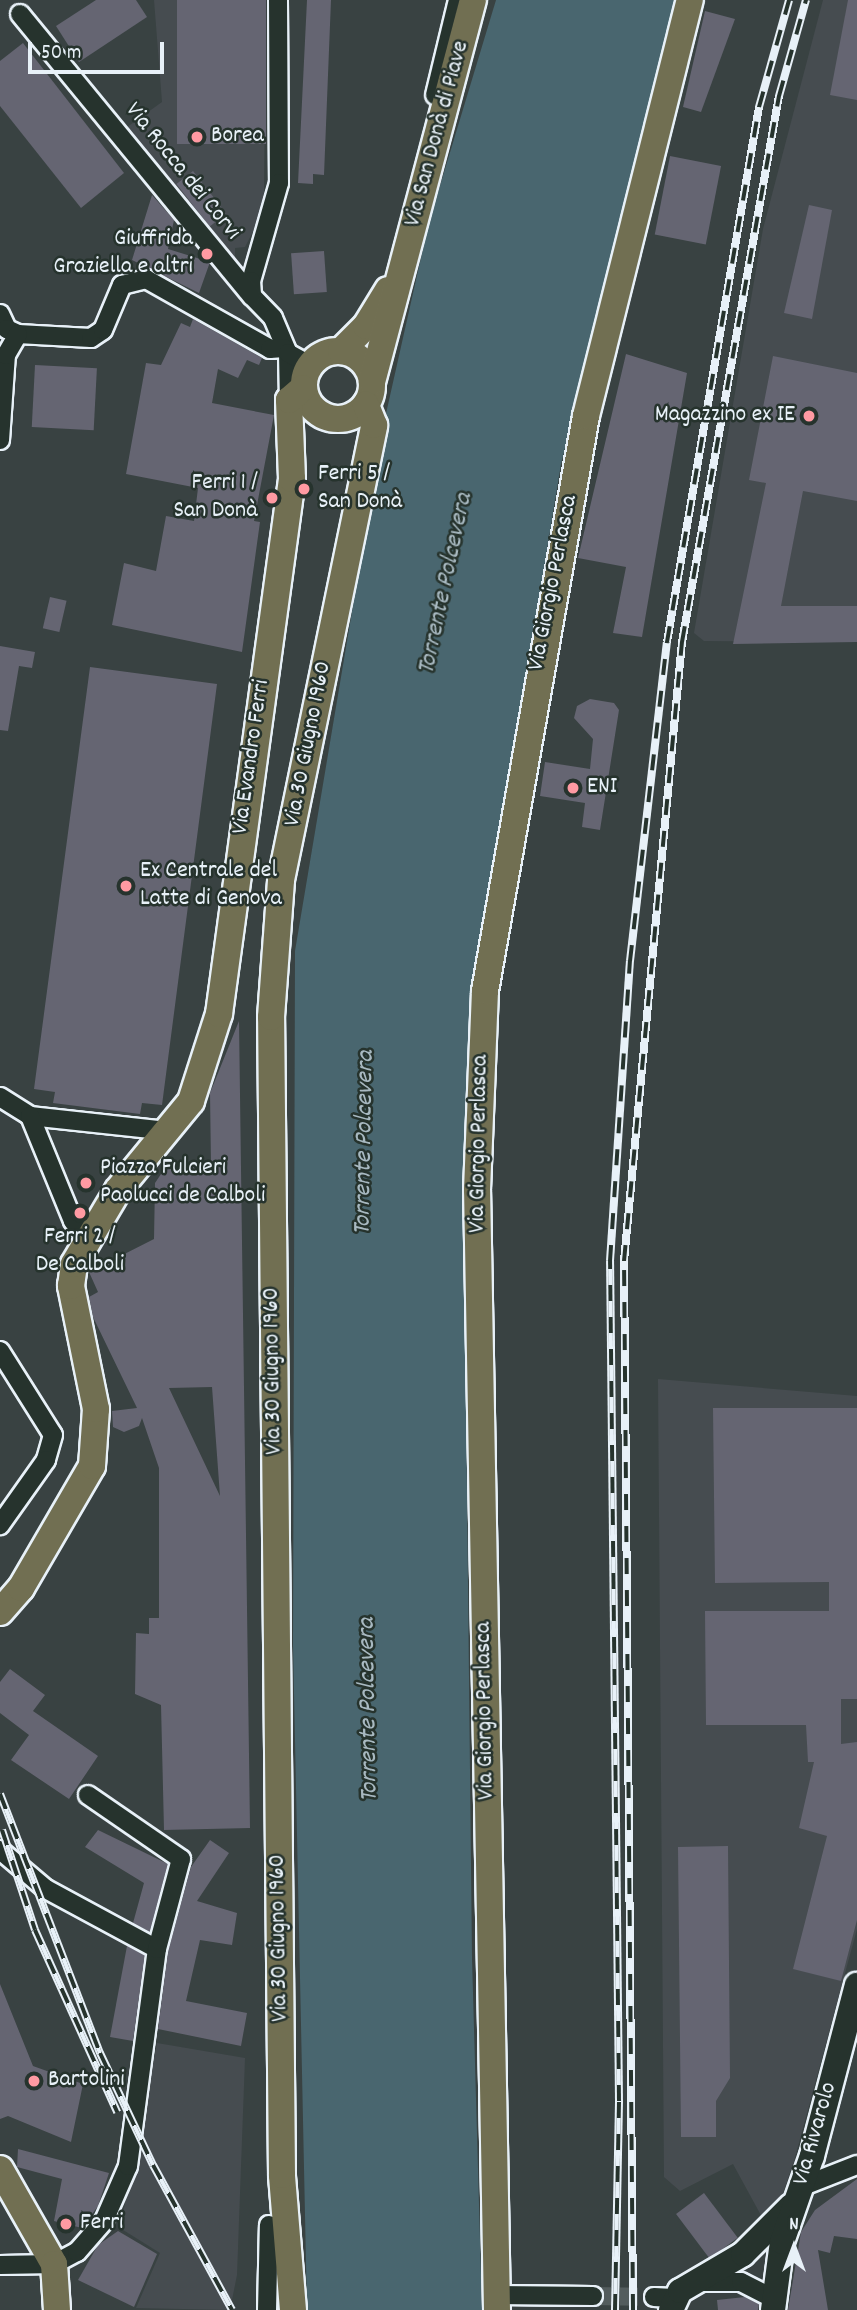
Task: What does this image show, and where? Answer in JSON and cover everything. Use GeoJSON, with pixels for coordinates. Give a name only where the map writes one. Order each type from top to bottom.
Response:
{"type":"FeatureCollection","features":[{"type":"Feature","properties":{"kind":"main road","name":"Via San Donà di Piave"},"geometry":{"type":"LineString","coordinates":[[369,393],[473,0]]}},
{"type":"Feature","properties":{"kind":"main road","name":"Via Giorgio Perlasca"},"geometry":{"type":"LineString","coordinates":[[497,2303],[477,1190],[485,991],[586,416],[690,0]]}},
{"type":"Feature","properties":{"kind":"main road","name":"Via San Donà di Piave"},"geometry":{"type":"LineString","coordinates":[[341,351],[366,326],[402,268]]}},
{"type":"Feature","properties":{"kind":"main road"},"geometry":{"type":"LineString","coordinates":[[368,441],[332,418],[295,371],[341,351],[362,361],[369,393]]}},
{"type":"Feature","properties":{"kind":"main road","name":"Via Evandro Ferri"},"geometry":{"type":"LineString","coordinates":[[0,1612],[28,1577],[92,1466],[96,1409],[71,1286],[87,1237],[191,1101],[219,1014],[292,459],[295,371]]}},
{"type":"Feature","properties":{"kind":"main road","name":"Via Evandro Ferri"},"geometry":{"type":"LineString","coordinates":[[292,459],[332,418],[369,393]]}},
{"type":"Feature","properties":{"kind":"main road","name":"Via 30 Giugno 1960"},"geometry":{"type":"LineString","coordinates":[[293,2310],[282,2175],[271,1017],[281,880],[368,441],[374,425],[369,393]]}},
{"type":"Feature","properties":{"kind":"main road","name":"Via Rivarolo"},"geometry":{"type":"LineString","coordinates":[[773,2304],[775,2271],[857,1985]]}},
{"type":"Feature","properties":{"kind":"main road"},"geometry":{"type":"LineString","coordinates":[[0,2169],[54,2264],[57,2310]]}},
{"type":"Feature","properties":{"kind":"main road","name":"Via Rivarolo"},"geometry":{"type":"LineString","coordinates":[[672,2297],[756,2243],[799,2193]]}},
{"type":"Feature","properties":{"kind":"street"},"geometry":{"type":"LineString","coordinates":[[252,296],[282,156],[278,0]]}},
{"type":"Feature","properties":{"kind":"street","name":"Via San Donà di Piave"},"geometry":{"type":"LineString","coordinates":[[402,268],[402,235],[458,0]]}},
{"type":"Feature","properties":{"kind":"street","name":"Via Rocca dei Corvi"},"geometry":{"type":"LineString","coordinates":[[20,15],[273,318],[295,371]]}},
{"type":"Feature","properties":{"kind":"street"},"geometry":{"type":"LineString","coordinates":[[0,314],[7,329],[18,334],[91,338],[103,330],[117,292],[137,278],[154,282],[270,349],[295,371]]}},
{"type":"Feature","properties":{"kind":"street"},"geometry":{"type":"LineString","coordinates":[[0,440],[6,355],[18,334]]}},
{"type":"Feature","properties":{"kind":"street"},"geometry":{"type":"LineString","coordinates":[[0,1097],[30,1116],[169,1131]]}},
{"type":"Feature","properties":{"kind":"street"},"geometry":{"type":"LineString","coordinates":[[30,1116],[73,1222],[87,1237]]}},
{"type":"Feature","properties":{"kind":"street"},"geometry":{"type":"LineString","coordinates":[[0,1351],[53,1435],[46,1460],[0,1525]]}},
{"type":"Feature","properties":{"kind":"street"},"geometry":{"type":"LineString","coordinates":[[0,2265],[54,2264],[77,2252],[104,2221],[128,2166],[157,1949],[180,1859],[88,1795]]}},
{"type":"Feature","properties":{"kind":"street"},"geometry":{"type":"LineString","coordinates":[[0,1850],[46,1889],[157,1949]]}},
{"type":"Feature","properties":{"kind":"street"},"geometry":{"type":"LineString","coordinates":[[799,2193],[857,2165]]}},
{"type":"Feature","properties":{"kind":"street"},"geometry":{"type":"LineString","coordinates":[[267,2310],[269,2225]]}},
{"type":"Feature","properties":{"kind":"street"},"geometry":{"type":"LineString","coordinates":[[672,2297],[741,2282],[773,2304]]}},
{"type":"Feature","properties":{"kind":"street"},"geometry":{"type":"LineString","coordinates":[[497,2303],[591,2301]]}},
{"type":"Feature","properties":{"kind":"shaded area","name":"Borea"},"geometry":{"type":"Polygon","coordinates":[[[154,0],[266,0],[264,191],[260,218],[245,247],[235,248],[235,266],[123,130],[162,102],[154,0]]]}},
{"type":"Feature","properties":{"kind":"shaded area"},"geometry":{"type":"Polygon","coordinates":[[[823,0],[857,0],[857,642],[704,641],[694,633],[763,229],[823,0]]]}},
{"type":"Feature","properties":{"kind":"shaded area"},"geometry":{"type":"Polygon","coordinates":[[[658,1379],[857,1396],[857,1929],[794,2161],[782,2196],[763,2219],[733,2164],[680,2191],[664,2177],[658,1379]]]}},
{"type":"Feature","properties":{"kind":"shaded area"},"geometry":{"type":"Polygon","coordinates":[[[157,2043],[245,2058],[237,2275],[230,2310],[136,2308],[160,2253],[120,2228],[157,2043]]]}},
{"type":"Feature","properties":{"kind":"water","name":"Torrente Polcevera"},"geometry":{"type":"Polygon","coordinates":[[[496,0],[677,0],[561,464],[475,992],[464,1211],[472,1958],[482,2310],[307,2310],[293,1645],[295,951],[383,427],[429,222],[496,0]]]}},
{"type":"Feature","properties":{"kind":"building"},"geometry":{"type":"Polygon","coordinates":[[[96,0],[136,0],[147,17],[79,62],[56,26],[96,0]]]}},
{"type":"Feature","properties":{"kind":"building"},"geometry":{"type":"Polygon","coordinates":[[[177,0],[266,0],[266,144],[177,144],[177,0]]]}},
{"type":"Feature","properties":{"kind":"building"},"geometry":{"type":"Polygon","coordinates":[[[307,0],[331,0],[324,175],[313,174],[313,184],[298,183],[307,0]]]}},
{"type":"Feature","properties":{"kind":"building"},"geometry":{"type":"Polygon","coordinates":[[[848,0],[857,0],[857,100],[830,95],[848,0]]]}},
{"type":"Feature","properties":{"kind":"building"},"geometry":{"type":"Polygon","coordinates":[[[705,11],[735,19],[701,112],[683,107],[705,11]]]}},
{"type":"Feature","properties":{"kind":"building"},"geometry":{"type":"Polygon","coordinates":[[[23,43],[124,173],[81,208],[0,106],[0,61],[23,43]]]}},
{"type":"Feature","properties":{"kind":"building"},"geometry":{"type":"Polygon","coordinates":[[[670,156],[721,166],[706,244],[655,235],[670,156]]]}},
{"type":"Feature","properties":{"kind":"building"},"geometry":{"type":"Polygon","coordinates":[[[193,171],[226,214],[210,226],[176,184],[193,171]]]}},
{"type":"Feature","properties":{"kind":"building"},"geometry":{"type":"Polygon","coordinates":[[[152,195],[174,220],[168,249],[210,262],[199,293],[132,260],[152,195]]]}},
{"type":"Feature","properties":{"kind":"building"},"geometry":{"type":"Polygon","coordinates":[[[809,205],[832,210],[812,319],[784,313],[809,205]]]}},
{"type":"Feature","properties":{"kind":"building"},"geometry":{"type":"Polygon","coordinates":[[[324,251],[327,292],[294,294],[291,253],[324,251]]]}},
{"type":"Feature","properties":{"kind":"building"},"geometry":{"type":"Polygon","coordinates":[[[193,319],[262,358],[259,365],[247,360],[238,378],[218,369],[212,403],[274,415],[254,521],[260,522],[242,652],[112,625],[124,563],[156,571],[166,516],[194,521],[198,488],[126,474],[146,363],[161,365],[181,323],[190,327],[193,319]]]}},
{"type":"Feature","properties":{"kind":"building"},"geometry":{"type":"Polygon","coordinates":[[[626,354],[687,373],[642,637],[613,633],[626,567],[578,558],[626,354]]]}},
{"type":"Feature","properties":{"kind":"building"},"geometry":{"type":"Polygon","coordinates":[[[773,356],[857,373],[857,501],[803,491],[781,606],[857,606],[857,642],[733,644],[766,483],[749,480],[773,356]]]}},
{"type":"Feature","properties":{"kind":"building"},"geometry":{"type":"Polygon","coordinates":[[[35,365],[97,368],[94,430],[32,427],[35,365]]]}},
{"type":"Feature","properties":{"kind":"building"},"geometry":{"type":"Polygon","coordinates":[[[50,597],[67,601],[59,632],[43,628],[50,597]]]}},
{"type":"Feature","properties":{"kind":"building"},"geometry":{"type":"Polygon","coordinates":[[[0,646],[35,652],[32,668],[19,666],[8,731],[0,730],[0,646]]]}},
{"type":"Feature","properties":{"kind":"building","name":"Ex Centrale del Latte di Genova"},"geometry":{"type":"Polygon","coordinates":[[[90,667],[217,684],[162,1105],[142,1103],[140,1114],[53,1103],[55,1092],[34,1089],[90,667]]]}},
{"type":"Feature","properties":{"kind":"building"},"geometry":{"type":"Polygon","coordinates":[[[590,699],[614,703],[619,710],[600,830],[582,827],[585,803],[540,796],[545,762],[590,769],[593,739],[574,718],[577,706],[590,699]]]}},
{"type":"Feature","properties":{"kind":"building"},"geometry":{"type":"Polygon","coordinates":[[[239,1021],[250,1828],[164,1830],[161,1705],[135,1694],[136,1633],[149,1634],[149,1618],[159,1618],[159,1468],[142,1418],[139,1426],[124,1432],[113,1427],[112,1411],[137,1408],[93,1317],[89,1297],[98,1292],[89,1272],[154,1239],[155,1183],[165,1168],[211,1166],[210,1093],[239,1021]],[[212,1387],[169,1388],[220,1496],[212,1387]]]}},
{"type":"Feature","properties":{"kind":"building"},"geometry":{"type":"Polygon","coordinates":[[[713,1408],[857,1408],[857,1699],[841,1699],[841,1744],[857,1742],[857,1920],[841,1981],[793,1969],[827,1836],[799,1828],[814,1762],[808,1762],[806,1725],[706,1725],[705,1611],[829,1611],[829,1582],[715,1583],[713,1408]]]}},
{"type":"Feature","properties":{"kind":"building"},"geometry":{"type":"Polygon","coordinates":[[[10,1669],[45,1695],[33,1711],[98,1756],[69,1799],[11,1760],[29,1735],[0,1713],[0,1682],[10,1669]]]}},
{"type":"Feature","properties":{"kind":"building"},"geometry":{"type":"Polygon","coordinates":[[[98,1830],[168,1864],[150,1932],[133,1923],[144,1883],[85,1847],[98,1830]]]}},
{"type":"Feature","properties":{"kind":"building"},"geometry":{"type":"Polygon","coordinates":[[[210,1840],[229,1853],[197,1901],[237,1913],[232,1945],[200,1940],[186,2001],[247,2013],[241,2046],[158,2029],[168,1951],[191,1867],[210,1840]]]}},
{"type":"Feature","properties":{"kind":"building"},"geometry":{"type":"Polygon","coordinates":[[[728,1846],[730,2078],[716,2101],[716,2137],[681,2137],[678,1847],[728,1846]]]}},
{"type":"Feature","properties":{"kind":"building"},"geometry":{"type":"Polygon","coordinates":[[[127,1946],[145,1955],[133,2041],[110,2037],[127,1946]]]}},
{"type":"Feature","properties":{"kind":"building","name":"Bartolini"},"geometry":{"type":"Polygon","coordinates":[[[0,1984],[33,2066],[83,2084],[71,2142],[8,2116],[0,2119],[0,1984]]]}},
{"type":"Feature","properties":{"kind":"building"},"geometry":{"type":"Polygon","coordinates":[[[18,2149],[109,2173],[98,2206],[82,2228],[54,2221],[62,2179],[17,2167],[18,2149]]]}},
{"type":"Feature","properties":{"kind":"building"},"geometry":{"type":"Polygon","coordinates":[[[857,2179],[857,2239],[834,2236],[830,2253],[818,2250],[828,2310],[788,2310],[801,2232],[815,2210],[857,2179]]]}},
{"type":"Feature","properties":{"kind":"building"},"geometry":{"type":"Polygon","coordinates":[[[704,2193],[738,2238],[710,2259],[676,2214],[704,2193]]]}},
{"type":"Feature","properties":{"kind":"building"},"geometry":{"type":"Polygon","coordinates":[[[118,2231],[157,2254],[134,2307],[78,2280],[98,2245],[118,2231]]]}},
{"type":"Feature","properties":{"kind":"building"},"geometry":{"type":"Polygon","coordinates":[[[745,2297],[759,2304],[758,2310],[718,2310],[717,2300],[745,2297]]]}},
{"type":"Feature","properties":{"kind":"tunnel"},"geometry":{"type":"LineString","coordinates":[[593,2296],[654,2297]]}},
{"type":"Feature","properties":{"kind":"railway"},"geometry":{"type":"LineString","coordinates":[[615,2310],[619,2101],[610,1261],[630,961],[667,642],[759,107],[789,0]]}},
{"type":"Feature","properties":{"kind":"railway"},"geometry":{"type":"LineString","coordinates":[[633,2310],[624,1261],[682,642],[779,96],[806,0]]}},
{"type":"Feature","properties":{"kind":"railway"},"geometry":{"type":"LineString","coordinates":[[0,1794],[100,2053],[153,2165],[232,2310]]}},
{"type":"Feature","properties":{"kind":"railway"},"geometry":{"type":"LineString","coordinates":[[2,1830],[35,1930],[117,2112]]}},
{"type":"Feature","properties":{"kind":"place","name":"Borea"},"geometry":{"type":"Point","coordinates":[197,137]}},
{"type":"Feature","properties":{"kind":"place","name":"Giuffrida Graziella e altri"},"geometry":{"type":"Point","coordinates":[207,254]}},
{"type":"Feature","properties":{"kind":"place","name":"Magazzino ex IE"},"geometry":{"type":"Point","coordinates":[809,416]}},
{"type":"Feature","properties":{"kind":"place","name":"Ferri 5 / San Donà"},"geometry":{"type":"Point","coordinates":[304,489]}},
{"type":"Feature","properties":{"kind":"place","name":"Ferri 1 / San Donà"},"geometry":{"type":"Point","coordinates":[272,498]}},
{"type":"Feature","properties":{"kind":"place","name":"ENI"},"geometry":{"type":"Point","coordinates":[573,788]}},
{"type":"Feature","properties":{"kind":"place","name":"Ex Centrale del Latte di Genova"},"geometry":{"type":"Point","coordinates":[126,886]}},
{"type":"Feature","properties":{"kind":"place","name":"Piazza Fulcieri Paolucci de Calboli"},"geometry":{"type":"Point","coordinates":[86,1183]}},
{"type":"Feature","properties":{"kind":"place","name":"Ferri 2 / De Calboli"},"geometry":{"type":"Point","coordinates":[80,1213]}},
{"type":"Feature","properties":{"kind":"place","name":"Bartolini"},"geometry":{"type":"Point","coordinates":[34,2081]}},
{"type":"Feature","properties":{"kind":"place","name":"Ferri"},"geometry":{"type":"Point","coordinates":[66,2224]}}]}
